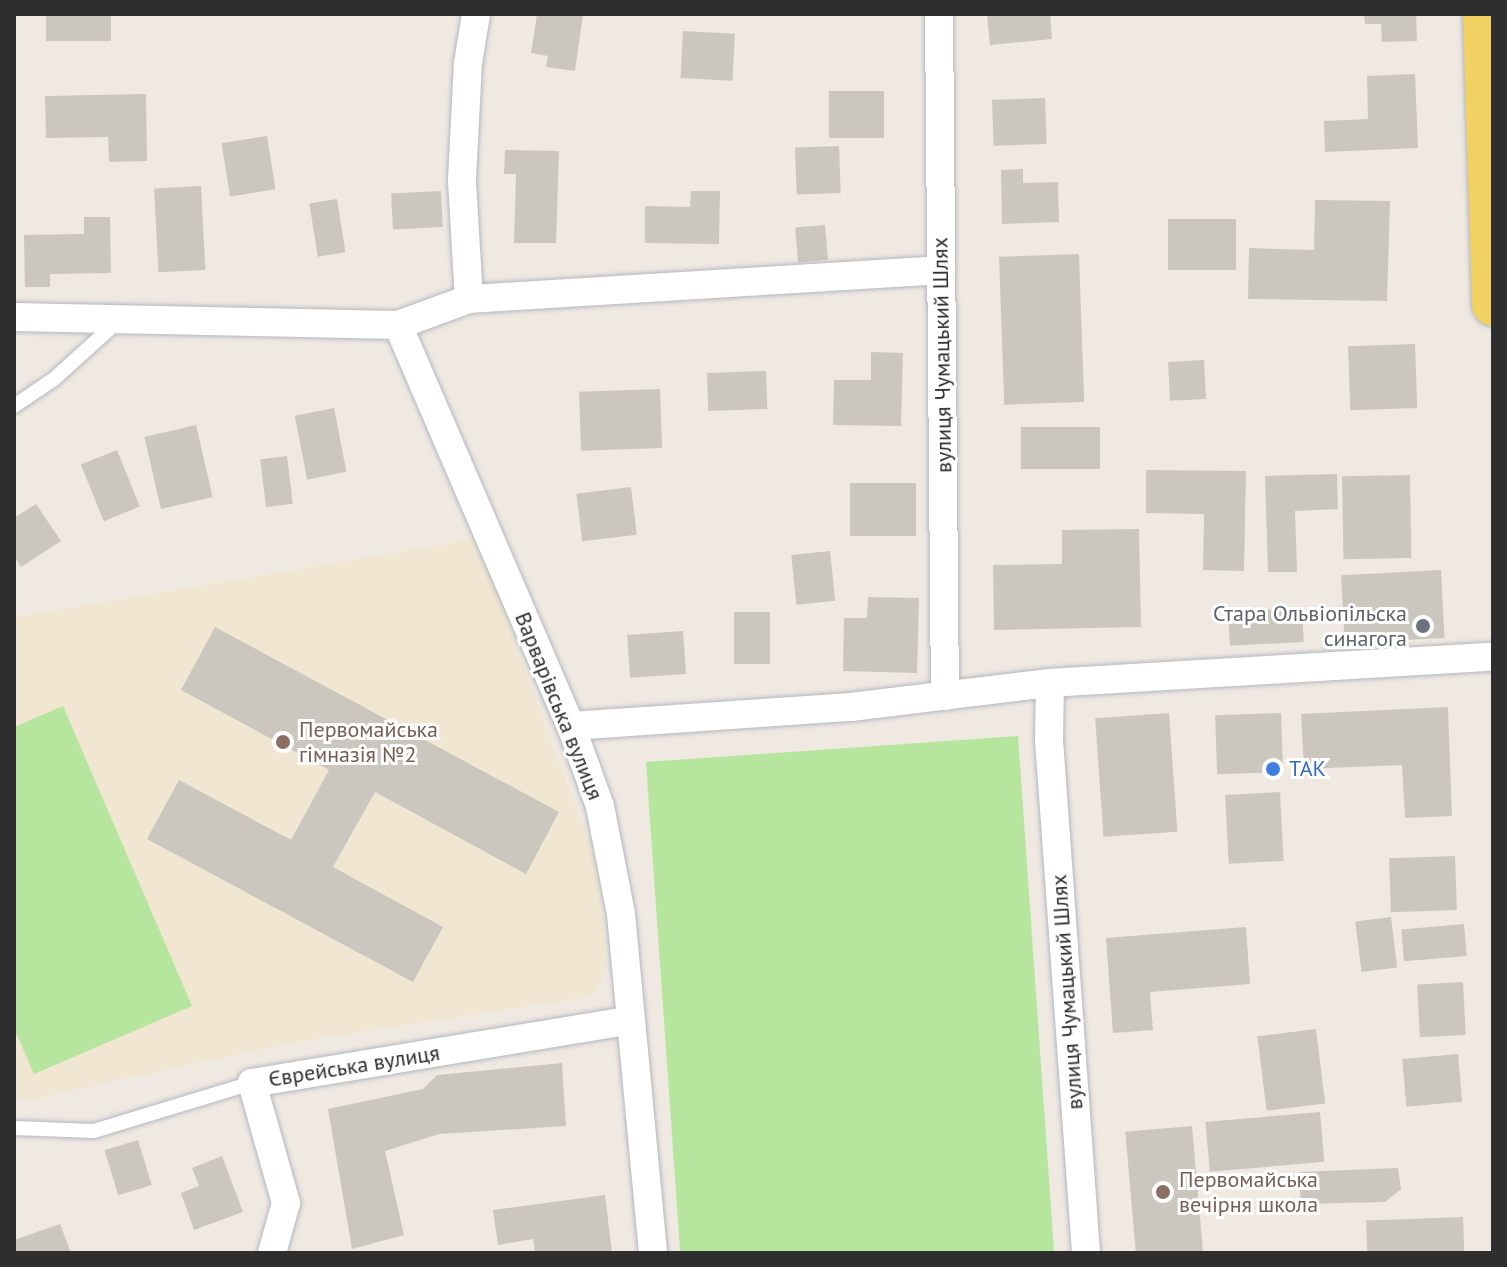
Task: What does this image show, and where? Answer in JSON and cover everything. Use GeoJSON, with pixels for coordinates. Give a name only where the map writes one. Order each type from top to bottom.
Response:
{"type":"FeatureCollection","features":[{"type":"Feature","properties":{"kind":"main road"},"geometry":{"type":"LineString","coordinates":[[1484,14],[1493,305]]}},
{"type":"Feature","properties":{"kind":"street"},"geometry":{"type":"LineString","coordinates":[[469,299],[462,180],[468,63],[476,14]]}},
{"type":"Feature","properties":{"kind":"street","name":"вулиця Чумацький Шлях"},"geometry":{"type":"LineString","coordinates":[[939,14],[945,696]]}},
{"type":"Feature","properties":{"kind":"street"},"geometry":{"type":"LineString","coordinates":[[14,317],[117,322],[398,325],[469,299],[941,270]]}},
{"type":"Feature","properties":{"kind":"street","name":"Варварівська вулиця"},"geometry":{"type":"LineString","coordinates":[[398,325],[571,726],[603,821],[621,914],[653,1253]]}},
{"type":"Feature","properties":{"kind":"street"},"geometry":{"type":"LineString","coordinates":[[571,726],[945,696],[1050,683],[1493,657]]}},
{"type":"Feature","properties":{"kind":"street","name":"вулиця Чумацький Шлях"},"geometry":{"type":"LineString","coordinates":[[1050,683],[1049,740],[1086,1253]]}},
{"type":"Feature","properties":{"kind":"street","name":"Єврейська вулиця"},"geometry":{"type":"LineString","coordinates":[[272,1253],[286,1203],[252,1083],[631,1020]]}},
{"type":"Feature","properties":{"kind":"lane"},"geometry":{"type":"LineString","coordinates":[[14,406],[54,379],[117,322]]}},
{"type":"Feature","properties":{"kind":"lane"},"geometry":{"type":"LineString","coordinates":[[14,1128],[94,1131],[252,1083]]}},
{"type":"Feature","properties":{"kind":"shaded area","name":"Первомайська гімназія №2"},"geometry":{"type":"Polygon","coordinates":[[[477,539],[598,867],[607,966],[601,984],[589,997],[291,1043],[29,1100],[14,1097],[14,617],[477,539]]]}},
{"type":"Feature","properties":{"kind":"green space"},"geometry":{"type":"Polygon","coordinates":[[[63,706],[192,1006],[34,1074],[14,1028],[14,727],[63,706]]]}},
{"type":"Feature","properties":{"kind":"green space"},"geometry":{"type":"Polygon","coordinates":[[[1018,736],[1054,1253],[680,1253],[646,762],[1018,736]]]}},
{"type":"Feature","properties":{"kind":"building"},"geometry":{"type":"Polygon","coordinates":[[[46,14],[111,14],[111,41],[46,41],[46,14]]]}},
{"type":"Feature","properties":{"kind":"building"},"geometry":{"type":"Polygon","coordinates":[[[537,14],[583,14],[575,71],[546,67],[548,56],[531,53],[537,14]]]}},
{"type":"Feature","properties":{"kind":"building"},"geometry":{"type":"Polygon","coordinates":[[[987,14],[1050,14],[1052,39],[990,45],[987,14]]]}},
{"type":"Feature","properties":{"kind":"building"},"geometry":{"type":"Polygon","coordinates":[[[1364,14],[1416,14],[1417,41],[1382,42],[1381,24],[1365,24],[1364,14]]]}},
{"type":"Feature","properties":{"kind":"building"},"geometry":{"type":"Polygon","coordinates":[[[683,31],[735,34],[732,81],[681,78],[683,31]]]}},
{"type":"Feature","properties":{"kind":"building"},"geometry":{"type":"Polygon","coordinates":[[[1415,74],[1418,148],[1325,152],[1324,121],[1368,119],[1367,76],[1415,74]]]}},
{"type":"Feature","properties":{"kind":"building"},"geometry":{"type":"Polygon","coordinates":[[[829,91],[884,91],[884,138],[829,138],[829,91]]]}},
{"type":"Feature","properties":{"kind":"building"},"geometry":{"type":"Polygon","coordinates":[[[146,94],[147,161],[109,162],[108,137],[46,138],[45,96],[146,94]]]}},
{"type":"Feature","properties":{"kind":"building"},"geometry":{"type":"Polygon","coordinates":[[[1045,98],[1047,144],[994,146],[992,100],[1045,98]]]}},
{"type":"Feature","properties":{"kind":"building"},"geometry":{"type":"Polygon","coordinates":[[[267,136],[275,189],[230,197],[222,143],[267,136]]]}},
{"type":"Feature","properties":{"kind":"building"},"geometry":{"type":"Polygon","coordinates":[[[839,146],[841,193],[797,195],[795,148],[839,146]]]}},
{"type":"Feature","properties":{"kind":"building"},"geometry":{"type":"Polygon","coordinates":[[[505,150],[559,151],[556,243],[514,243],[516,174],[504,174],[505,150]]]}},
{"type":"Feature","properties":{"kind":"building"},"geometry":{"type":"Polygon","coordinates":[[[1023,169],[1023,183],[1058,182],[1059,222],[1002,224],[1001,170],[1023,169]]]}},
{"type":"Feature","properties":{"kind":"building"},"geometry":{"type":"Polygon","coordinates":[[[201,186],[205,270],[158,272],[154,188],[201,186]]]}},
{"type":"Feature","properties":{"kind":"building"},"geometry":{"type":"Polygon","coordinates":[[[441,191],[443,227],[393,230],[391,194],[441,191]]]}},
{"type":"Feature","properties":{"kind":"building"},"geometry":{"type":"Polygon","coordinates":[[[691,191],[720,191],[719,244],[645,243],[645,206],[690,207],[691,191]]]}},
{"type":"Feature","properties":{"kind":"building"},"geometry":{"type":"Polygon","coordinates":[[[337,199],[345,252],[318,257],[309,203],[337,199]]]}},
{"type":"Feature","properties":{"kind":"building"},"geometry":{"type":"Polygon","coordinates":[[[1315,200],[1390,201],[1387,301],[1248,299],[1249,248],[1314,250],[1315,200]]]}},
{"type":"Feature","properties":{"kind":"building"},"geometry":{"type":"Polygon","coordinates":[[[84,217],[110,217],[111,273],[50,274],[50,287],[25,287],[24,235],[84,234],[84,217]]]}},
{"type":"Feature","properties":{"kind":"building"},"geometry":{"type":"Polygon","coordinates":[[[1168,219],[1236,219],[1236,270],[1168,270],[1168,219]]]}},
{"type":"Feature","properties":{"kind":"building"},"geometry":{"type":"Polygon","coordinates":[[[825,225],[828,260],[798,262],[795,228],[825,225]]]}},
{"type":"Feature","properties":{"kind":"building"},"geometry":{"type":"Polygon","coordinates":[[[1079,254],[1084,402],[1004,405],[999,257],[1079,254]]]}},
{"type":"Feature","properties":{"kind":"building"},"geometry":{"type":"Polygon","coordinates":[[[1415,344],[1417,408],[1350,410],[1348,346],[1415,344]]]}},
{"type":"Feature","properties":{"kind":"building"},"geometry":{"type":"Polygon","coordinates":[[[871,352],[903,353],[901,426],[833,425],[834,380],[871,380],[871,352]]]}},
{"type":"Feature","properties":{"kind":"building"},"geometry":{"type":"Polygon","coordinates":[[[1204,360],[1206,399],[1170,401],[1168,362],[1204,360]]]}},
{"type":"Feature","properties":{"kind":"building"},"geometry":{"type":"Polygon","coordinates":[[[766,371],[767,409],[708,411],[707,373],[766,371]]]}},
{"type":"Feature","properties":{"kind":"building"},"geometry":{"type":"Polygon","coordinates":[[[660,389],[662,448],[581,451],[579,392],[660,389]]]}},
{"type":"Feature","properties":{"kind":"building"},"geometry":{"type":"Polygon","coordinates":[[[334,408],[346,472],[307,479],[295,416],[334,408]]]}},
{"type":"Feature","properties":{"kind":"building"},"geometry":{"type":"Polygon","coordinates":[[[196,425],[213,497],[161,509],[144,437],[196,425]]]}},
{"type":"Feature","properties":{"kind":"building"},"geometry":{"type":"Polygon","coordinates":[[[1021,427],[1100,427],[1100,469],[1021,469],[1021,427]]]}},
{"type":"Feature","properties":{"kind":"building"},"geometry":{"type":"Polygon","coordinates":[[[117,450],[140,507],[104,521],[81,465],[117,450]]]}},
{"type":"Feature","properties":{"kind":"building"},"geometry":{"type":"Polygon","coordinates":[[[287,456],[293,504],[266,507],[260,459],[287,456]]]}},
{"type":"Feature","properties":{"kind":"building"},"geometry":{"type":"Polygon","coordinates":[[[1146,470],[1246,471],[1244,571],[1203,570],[1204,514],[1146,513],[1146,470]]]}},
{"type":"Feature","properties":{"kind":"building"},"geometry":{"type":"Polygon","coordinates":[[[1337,474],[1338,509],[1295,511],[1297,572],[1268,572],[1265,476],[1337,474]]]}},
{"type":"Feature","properties":{"kind":"building"},"geometry":{"type":"Polygon","coordinates":[[[1410,475],[1411,558],[1343,559],[1342,476],[1410,475]]]}},
{"type":"Feature","properties":{"kind":"building"},"geometry":{"type":"Polygon","coordinates":[[[850,483],[916,483],[916,536],[850,536],[850,483]]]}},
{"type":"Feature","properties":{"kind":"building"},"geometry":{"type":"Polygon","coordinates":[[[631,487],[637,535],[582,541],[576,494],[631,487]]]}},
{"type":"Feature","properties":{"kind":"building"},"geometry":{"type":"Polygon","coordinates":[[[36,504],[61,541],[21,567],[14,556],[14,518],[36,504]]]}},
{"type":"Feature","properties":{"kind":"building"},"geometry":{"type":"Polygon","coordinates":[[[1139,529],[1141,627],[994,630],[993,565],[1062,564],[1062,530],[1139,529]]]}},
{"type":"Feature","properties":{"kind":"building"},"geometry":{"type":"Polygon","coordinates":[[[830,551],[835,601],[796,605],[791,555],[830,551]]]}},
{"type":"Feature","properties":{"kind":"building"},"geometry":{"type":"Polygon","coordinates":[[[1441,570],[1445,638],[1345,643],[1341,575],[1441,570]]]}},
{"type":"Feature","properties":{"kind":"building"},"geometry":{"type":"Polygon","coordinates":[[[868,597],[919,598],[917,673],[843,671],[844,618],[867,618],[868,597]]]}},
{"type":"Feature","properties":{"kind":"building"},"geometry":{"type":"Polygon","coordinates":[[[1302,608],[1304,642],[1230,646],[1228,612],[1302,608]]]}},
{"type":"Feature","properties":{"kind":"building"},"geometry":{"type":"Polygon","coordinates":[[[734,612],[770,612],[770,664],[734,664],[734,612]]]}},
{"type":"Feature","properties":{"kind":"building"},"geometry":{"type":"Polygon","coordinates":[[[215,627],[559,812],[526,874],[375,792],[333,867],[443,927],[413,982],[147,839],[179,780],[291,840],[329,770],[181,690],[215,627]]]}},
{"type":"Feature","properties":{"kind":"building"},"geometry":{"type":"Polygon","coordinates":[[[683,631],[686,674],[630,678],[627,635],[683,631]]]}},
{"type":"Feature","properties":{"kind":"building"},"geometry":{"type":"Polygon","coordinates":[[[1448,707],[1452,816],[1405,818],[1402,765],[1304,769],[1301,714],[1448,707]]]}},
{"type":"Feature","properties":{"kind":"building"},"geometry":{"type":"Polygon","coordinates":[[[1169,713],[1177,832],[1103,837],[1095,718],[1169,713]]]}},
{"type":"Feature","properties":{"kind":"building"},"geometry":{"type":"Polygon","coordinates":[[[1281,713],[1283,772],[1217,774],[1215,715],[1281,713]]]}},
{"type":"Feature","properties":{"kind":"building"},"geometry":{"type":"Polygon","coordinates":[[[1280,792],[1284,861],[1229,864],[1225,795],[1280,792]]]}},
{"type":"Feature","properties":{"kind":"building"},"geometry":{"type":"Polygon","coordinates":[[[1455,856],[1457,910],[1391,912],[1389,858],[1455,856]]]}},
{"type":"Feature","properties":{"kind":"building"},"geometry":{"type":"Polygon","coordinates":[[[1391,917],[1397,968],[1361,972],[1355,921],[1391,917]]]}},
{"type":"Feature","properties":{"kind":"building"},"geometry":{"type":"Polygon","coordinates":[[[1464,924],[1467,956],[1404,961],[1401,929],[1464,924]]]}},
{"type":"Feature","properties":{"kind":"building"},"geometry":{"type":"Polygon","coordinates":[[[1246,927],[1250,984],[1150,992],[1153,1030],[1113,1033],[1106,938],[1246,927]]]}},
{"type":"Feature","properties":{"kind":"building"},"geometry":{"type":"Polygon","coordinates":[[[1463,982],[1466,1035],[1420,1037],[1417,984],[1463,982]]]}},
{"type":"Feature","properties":{"kind":"building"},"geometry":{"type":"Polygon","coordinates":[[[1316,1029],[1325,1103],[1267,1111],[1257,1036],[1316,1029]]]}},
{"type":"Feature","properties":{"kind":"building"},"geometry":{"type":"Polygon","coordinates":[[[1458,1054],[1462,1102],[1406,1107],[1402,1059],[1458,1054]]]}},
{"type":"Feature","properties":{"kind":"building"},"geometry":{"type":"Polygon","coordinates":[[[562,1063],[566,1126],[439,1134],[385,1151],[404,1235],[352,1249],[328,1109],[423,1089],[437,1075],[562,1063]]]}},
{"type":"Feature","properties":{"kind":"building"},"geometry":{"type":"Polygon","coordinates":[[[1320,1112],[1324,1162],[1210,1172],[1205,1122],[1320,1112]]]}},
{"type":"Feature","properties":{"kind":"building","name":"Первомайська вечірня школа"},"geometry":{"type":"Polygon","coordinates":[[[1192,1126],[1203,1253],[1136,1253],[1125,1132],[1192,1126]]]}},
{"type":"Feature","properties":{"kind":"building"},"geometry":{"type":"Polygon","coordinates":[[[138,1140],[152,1185],[118,1195],[105,1150],[138,1140]]]}},
{"type":"Feature","properties":{"kind":"building"},"geometry":{"type":"Polygon","coordinates":[[[222,1156],[243,1212],[194,1230],[181,1193],[199,1186],[192,1168],[222,1156]]]}},
{"type":"Feature","properties":{"kind":"building"},"geometry":{"type":"Polygon","coordinates":[[[1398,1168],[1401,1189],[1385,1202],[1301,1204],[1299,1172],[1398,1168]]]}},
{"type":"Feature","properties":{"kind":"building"},"geometry":{"type":"Polygon","coordinates":[[[605,1195],[612,1253],[535,1253],[533,1239],[498,1245],[493,1210],[605,1195]]]}},
{"type":"Feature","properties":{"kind":"building"},"geometry":{"type":"Polygon","coordinates":[[[1463,1217],[1464,1253],[1367,1253],[1366,1220],[1463,1217]]]}},
{"type":"Feature","properties":{"kind":"building"},"geometry":{"type":"Polygon","coordinates":[[[60,1224],[71,1253],[14,1253],[14,1240],[60,1224]]]}},
{"type":"Feature","properties":{"kind":"place","name":"Стара Ольвіопільска синагога"},"geometry":{"type":"Point","coordinates":[1423,626]}},
{"type":"Feature","properties":{"kind":"place","name":"Первомайська гімназія №2"},"geometry":{"type":"Point","coordinates":[283,742]}},
{"type":"Feature","properties":{"kind":"place","name":"ТАК"},"geometry":{"type":"Point","coordinates":[1273,769]}},
{"type":"Feature","properties":{"kind":"place","name":"Первомайська вечірня школа"},"geometry":{"type":"Point","coordinates":[1163,1192]}}]}
